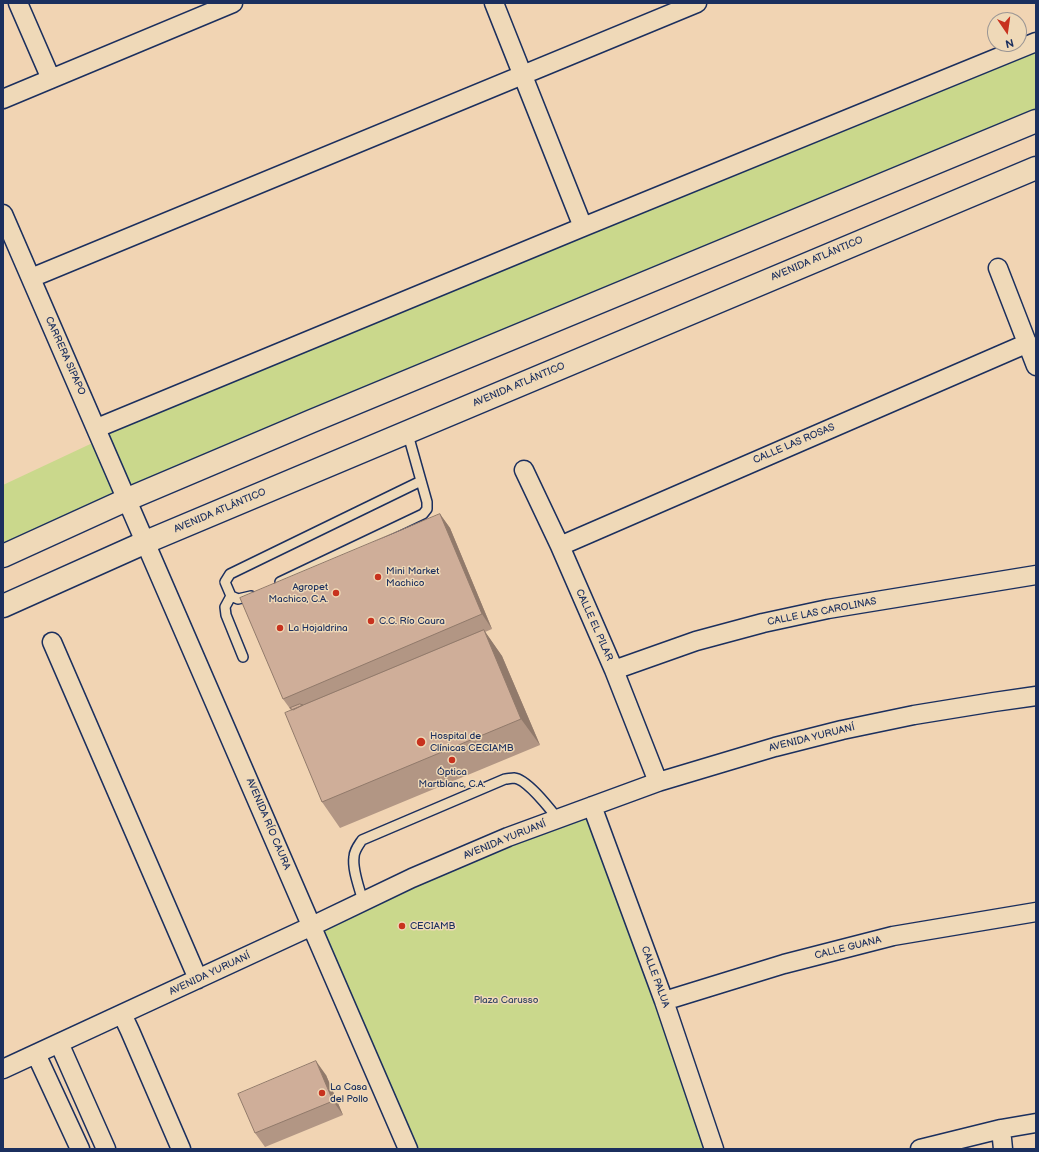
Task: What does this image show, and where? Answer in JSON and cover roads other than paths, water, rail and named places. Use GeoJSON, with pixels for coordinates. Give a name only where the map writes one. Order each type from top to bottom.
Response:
{"type":"FeatureCollection","features":[{"type":"Feature","properties":{"kind":"main road"},"geometry":{"type":"LineString","coordinates":[[3,556],[128,499],[319,418],[1036,121]]}},
{"type":"Feature","properties":{"kind":"main road","name":"AVENIDA ATLÁNTICO"},"geometry":{"type":"LineString","coordinates":[[3,606],[146,542],[1036,168]]}},
{"type":"Feature","properties":{"kind":"street"},"geometry":{"type":"LineString","coordinates":[[18,3],[51,79]]}},
{"type":"Feature","properties":{"kind":"street"},"geometry":{"type":"LineString","coordinates":[[3,99],[233,3]]}},
{"type":"Feature","properties":{"kind":"street"},"geometry":{"type":"LineString","coordinates":[[494,3],[583,227]]}},
{"type":"Feature","properties":{"kind":"street"},"geometry":{"type":"LineString","coordinates":[[31,278],[697,3]]}},
{"type":"Feature","properties":{"kind":"street"},"geometry":{"type":"LineString","coordinates":[[97,428],[1036,42]]}},
{"type":"Feature","properties":{"kind":"street","name":"CARRERA SIPAPO"},"geometry":{"type":"LineString","coordinates":[[3,214],[128,499]]}},
{"type":"Feature","properties":{"kind":"street"},"geometry":{"type":"LineString","coordinates":[[998,268],[1036,366]]}},
{"type":"Feature","properties":{"kind":"street","name":"CALLE LAS ROSAS"},"geometry":{"type":"LineString","coordinates":[[560,546],[1028,343]]}},
{"type":"Feature","properties":{"kind":"street","name":"CALLE EL PILAR"},"geometry":{"type":"LineString","coordinates":[[524,470],[560,546],[614,670],[658,782]]}},
{"type":"Feature","properties":{"kind":"street","name":"AVENIDA RÍO CAURA"},"geometry":{"type":"LineString","coordinates":[[128,499],[408,1149]]}},
{"type":"Feature","properties":{"kind":"street","name":"CALLE LAS CAROLINAS"},"geometry":{"type":"LineString","coordinates":[[614,670],[696,641],[763,623],[828,609],[1036,575]]}},
{"type":"Feature","properties":{"kind":"street"},"geometry":{"type":"LineString","coordinates":[[52,642],[198,979]]}},
{"type":"Feature","properties":{"kind":"street","name":"AVENIDA YURUANÍ"},"geometry":{"type":"LineString","coordinates":[[3,1069],[412,878],[508,838],[658,782],[775,747],[842,730],[914,715],[1036,696]]}},
{"type":"Feature","properties":{"kind":"street","name":"CALLE PALUA"},"geometry":{"type":"LineString","coordinates":[[592,806],[664,1001],[714,1149]]}},
{"type":"Feature","properties":{"kind":"street","name":"CALLE GUANA"},"geometry":{"type":"LineString","coordinates":[[664,1001],[784,964],[893,936],[1036,912]]}},
{"type":"Feature","properties":{"kind":"street"},"geometry":{"type":"LineString","coordinates":[[122,1014],[181,1149]]}},
{"type":"Feature","properties":{"kind":"street"},"geometry":{"type":"LineString","coordinates":[[59,1043],[106,1149]]}},
{"type":"Feature","properties":{"kind":"street"},"geometry":{"type":"LineString","coordinates":[[36,1054],[80,1149]]}},
{"type":"Feature","properties":{"kind":"street"},"geometry":{"type":"LineString","coordinates":[[920,1149],[1001,1128],[1036,1123]]}},
{"type":"Feature","properties":{"kind":"street"},"geometry":{"type":"LineString","coordinates":[[1001,1128],[1003,1149]]}},
{"type":"Feature","properties":{"kind":"lane"},"geometry":{"type":"LineString","coordinates":[[274,585],[423,514],[427,509],[427,502],[408,431]]}},
{"type":"Feature","properties":{"kind":"lane"},"geometry":{"type":"LineString","coordinates":[[260,591],[246,598],[238,599],[230,596],[224,582],[230,574],[421,481]]}},
{"type":"Feature","properties":{"kind":"lane"},"geometry":{"type":"LineString","coordinates":[[230,596],[225,607],[226,615],[243,657]]}},
{"type":"Feature","properties":{"kind":"lane"},"geometry":{"type":"LineString","coordinates":[[363,902],[354,866],[354,858],[356,850],[362,840],[369,837],[505,780],[514,778],[519,779],[531,788],[558,819]]}},
{"type":"Feature","properties":{"kind":"place","name":"Mini Market Machico"},"geometry":{"type":"Point","coordinates":[378,577]}},
{"type":"Feature","properties":{"kind":"place","name":"Agropet Machico, C.A."},"geometry":{"type":"Point","coordinates":[336,593]}},
{"type":"Feature","properties":{"kind":"place","name":"C.C. Río Caura"},"geometry":{"type":"Point","coordinates":[371,621]}},
{"type":"Feature","properties":{"kind":"place","name":"La Hojaldrina"},"geometry":{"type":"Point","coordinates":[280,628]}},
{"type":"Feature","properties":{"kind":"place","name":"Hospital de Clínicas CECIAMB"},"geometry":{"type":"Point","coordinates":[421,742]}},
{"type":"Feature","properties":{"kind":"place","name":"Óptica Martblanc, C.A."},"geometry":{"type":"Point","coordinates":[452,760]}},
{"type":"Feature","properties":{"kind":"place","name":"CECIAMB"},"geometry":{"type":"Point","coordinates":[402,926]}},
{"type":"Feature","properties":{"kind":"place","name":"La Casa del Pollo"},"geometry":{"type":"Point","coordinates":[322,1093]}},
{"type":"Feature","properties":{"kind":"park label","name":"Plaza Carusso"},"geometry":{"type":"Point","coordinates":[506,1000]}}]}
